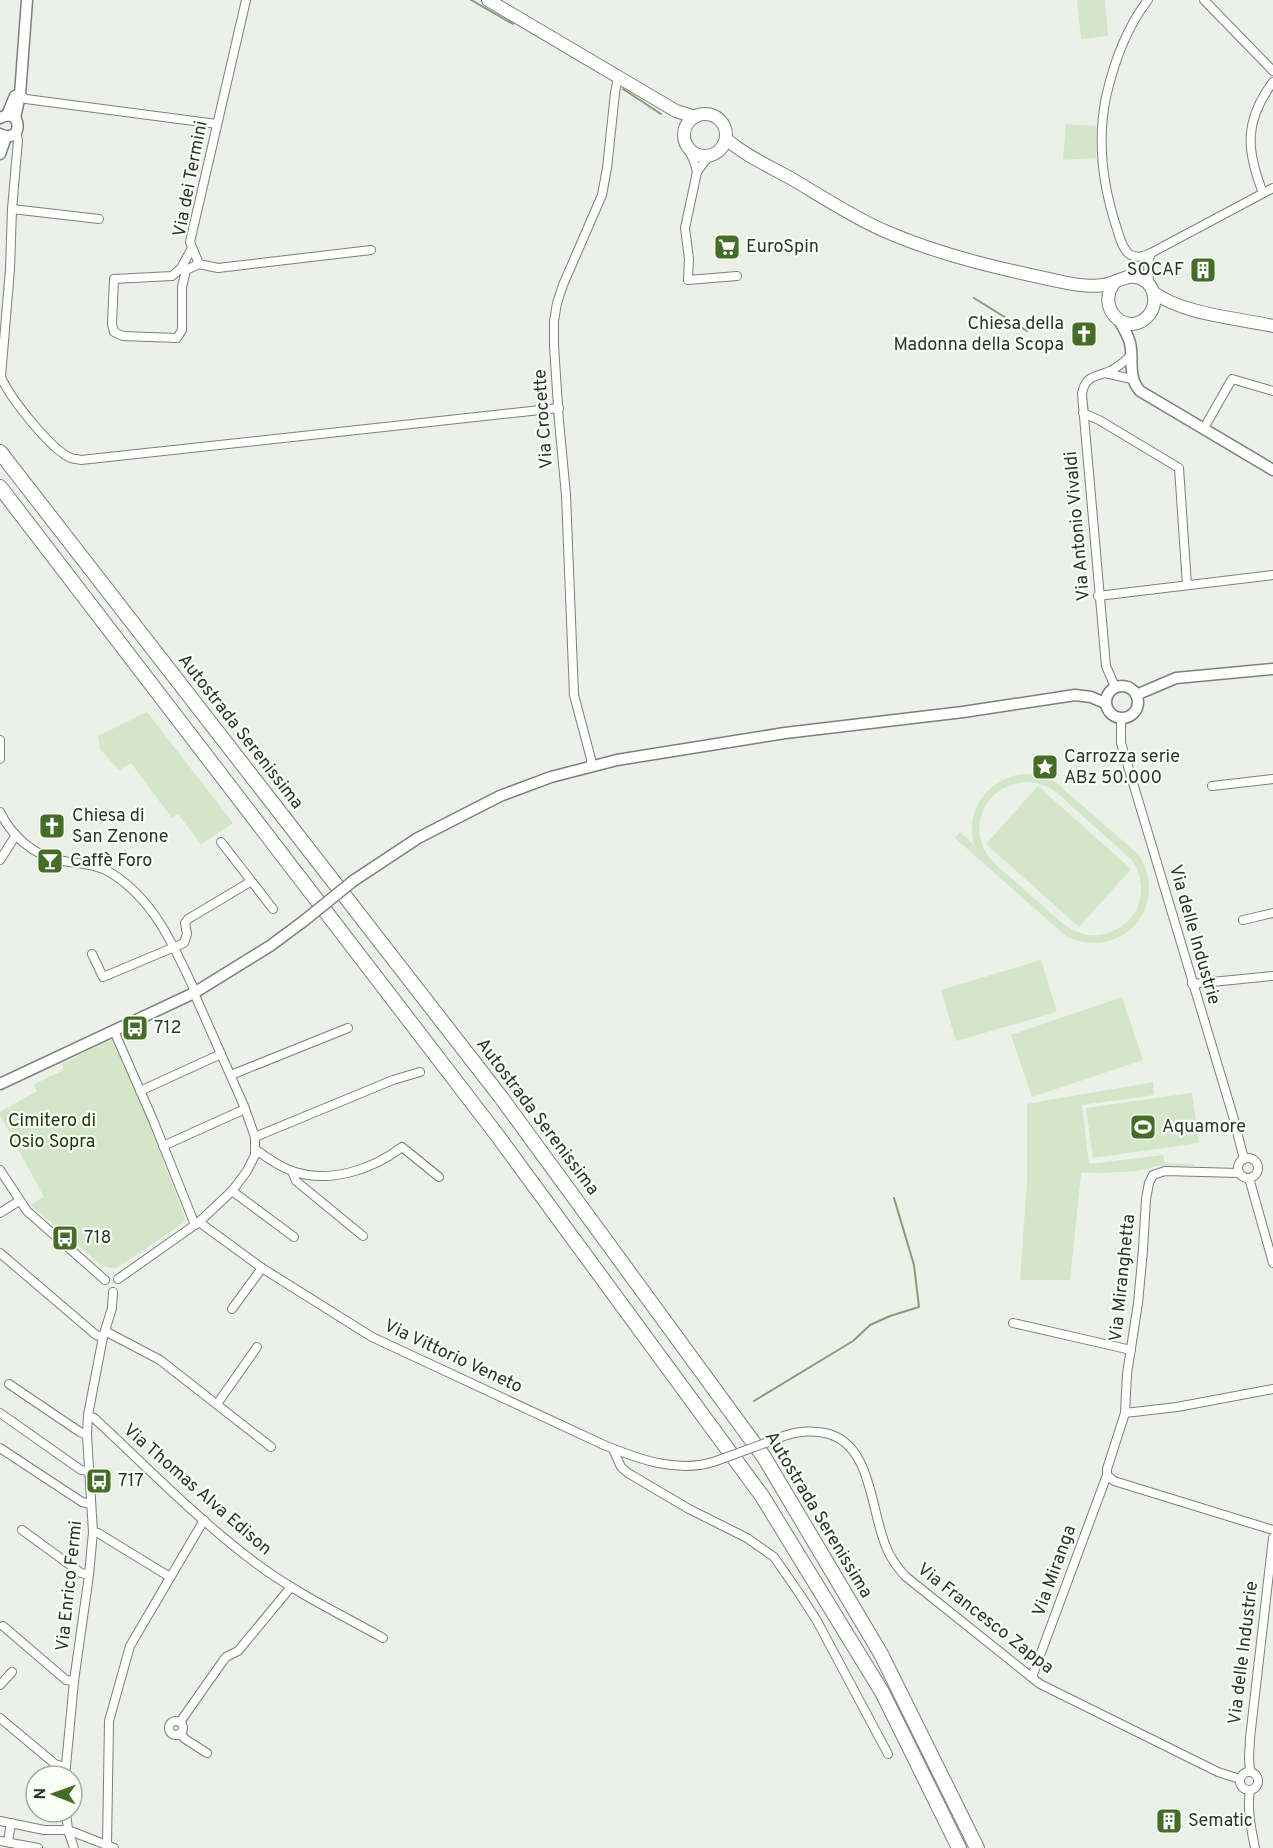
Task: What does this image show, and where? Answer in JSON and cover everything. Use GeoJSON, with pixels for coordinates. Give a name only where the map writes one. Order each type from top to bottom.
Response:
{"type":"FeatureCollection","features":[{"type":"Feature","properties":{"kind":"highway","name":"Autostrada Serenissima"},"geometry":{"type":"LineString","coordinates":[[0,452],[500,1096],[764,1457],[881,1654],[977,1848]]}},
{"type":"Feature","properties":{"kind":"highway","name":"Autostrada Serenissima"},"geometry":{"type":"LineString","coordinates":[[0,487],[497,1135],[762,1496],[882,1692],[959,1848]]}},
{"type":"Feature","properties":{"kind":"main road"},"geometry":{"type":"LineString","coordinates":[[488,0],[676,111],[695,117]]}},
{"type":"Feature","properties":{"kind":"main road"},"geometry":{"type":"LineString","coordinates":[[676,111],[685,129],[685,142],[692,151],[702,156],[716,152],[740,151]]}},
{"type":"Feature","properties":{"kind":"main road"},"geometry":{"type":"LineString","coordinates":[[685,129],[695,117],[704,114],[717,118],[723,125],[726,139],[740,151],[888,233],[941,252],[1021,273],[1086,286],[1115,282],[1133,276],[1142,279],[1162,298],[1179,307],[1273,326]]}},
{"type":"Feature","properties":{"kind":"main road"},"geometry":{"type":"LineString","coordinates":[[716,152],[726,139]]}},
{"type":"Feature","properties":{"kind":"main road"},"geometry":{"type":"LineString","coordinates":[[1115,282],[1109,292],[1108,304],[1112,314],[1119,320],[1130,323],[1179,307]]}},
{"type":"Feature","properties":{"kind":"main road"},"geometry":{"type":"LineString","coordinates":[[1086,286],[1108,304]]}},
{"type":"Feature","properties":{"kind":"main road"},"geometry":{"type":"LineString","coordinates":[[1146,318],[1154,304],[1151,288]]}},
{"type":"Feature","properties":{"kind":"street"},"geometry":{"type":"LineString","coordinates":[[0,154],[7,134],[18,125],[7,117],[18,94],[27,0]]}},
{"type":"Feature","properties":{"kind":"street","name":"Via dei Termini"},"geometry":{"type":"LineString","coordinates":[[246,0],[190,242],[199,264],[218,268],[371,250]]}},
{"type":"Feature","properties":{"kind":"street"},"geometry":{"type":"LineString","coordinates":[[1148,0],[1138,12],[1113,69],[1102,131],[1102,155],[1109,206],[1124,248],[1135,256],[1142,257],[1273,188]]}},
{"type":"Feature","properties":{"kind":"street"},"geometry":{"type":"LineString","coordinates":[[1204,0],[1273,71]]}},
{"type":"Feature","properties":{"kind":"street","name":"Via Crocette"},"geometry":{"type":"LineString","coordinates":[[591,766],[574,695],[566,495],[559,421],[554,321],[563,285],[602,195],[618,77]]}},
{"type":"Feature","properties":{"kind":"street"},"geometry":{"type":"LineString","coordinates":[[1263,193],[1253,168],[1251,130],[1263,95],[1273,82]]}},
{"type":"Feature","properties":{"kind":"street"},"geometry":{"type":"LineString","coordinates":[[18,94],[26,99],[217,123]]}},
{"type":"Feature","properties":{"kind":"street"},"geometry":{"type":"LineString","coordinates":[[7,134],[18,140],[2,377],[5,387],[51,444],[70,458],[81,460],[559,408]]}},
{"type":"Feature","properties":{"kind":"street"},"geometry":{"type":"LineString","coordinates":[[685,142],[697,172]]}},
{"type":"Feature","properties":{"kind":"street"},"geometry":{"type":"LineString","coordinates":[[716,152],[705,160],[697,172],[685,228],[688,280],[737,276]]}},
{"type":"Feature","properties":{"kind":"street"},"geometry":{"type":"LineString","coordinates":[[12,209],[99,219]]}},
{"type":"Feature","properties":{"kind":"street"},"geometry":{"type":"LineString","coordinates":[[192,248],[181,268],[172,276],[114,279],[112,324],[114,332],[123,336],[177,338],[182,330],[182,287],[186,270],[199,264]]}},
{"type":"Feature","properties":{"kind":"street"},"geometry":{"type":"LineString","coordinates":[[1151,253],[1148,272],[1151,288]]}},
{"type":"Feature","properties":{"kind":"street"},"geometry":{"type":"LineString","coordinates":[[1130,350],[1146,318]]}},
{"type":"Feature","properties":{"kind":"street"},"geometry":{"type":"LineString","coordinates":[[1119,320],[1130,350],[1132,379],[1140,391],[1273,470]]}},
{"type":"Feature","properties":{"kind":"street","name":"Via Antonio Vivaldi"},"geometry":{"type":"LineString","coordinates":[[1115,687],[1106,666],[1098,596],[1083,413],[1083,387],[1089,379],[1096,375],[1113,370],[1130,350]]}},
{"type":"Feature","properties":{"kind":"street"},"geometry":{"type":"LineString","coordinates":[[1104,373],[1132,379]]}},
{"type":"Feature","properties":{"kind":"street"},"geometry":{"type":"LineString","coordinates":[[1204,428],[1232,379],[1273,391]]}},
{"type":"Feature","properties":{"kind":"street"},"geometry":{"type":"LineString","coordinates":[[1083,413],[1099,420],[1179,468],[1186,585]]}},
{"type":"Feature","properties":{"kind":"street"},"geometry":{"type":"LineString","coordinates":[[1098,596],[1273,575]]}},
{"type":"Feature","properties":{"kind":"street"},"geometry":{"type":"LineString","coordinates":[[1136,694],[1176,678],[1273,669]]}},
{"type":"Feature","properties":{"kind":"street"},"geometry":{"type":"LineString","coordinates":[[1115,687],[1129,688],[1136,694],[1138,704],[1134,713],[1126,719],[1112,716],[1106,708],[1108,694],[1115,687]]}},
{"type":"Feature","properties":{"kind":"street"},"geometry":{"type":"LineString","coordinates":[[0,1084],[194,993],[260,952],[305,920],[353,881],[418,838],[500,796],[551,777],[617,760],[785,732],[963,712],[1075,695],[1091,697],[1105,703]]}},
{"type":"Feature","properties":{"kind":"street","name":"Via delle Industrie"},"geometry":{"type":"LineString","coordinates":[[1120,719],[1121,743],[1244,1159],[1252,1159],[1258,1166],[1257,1173],[1249,1178],[1273,1263]]}},
{"type":"Feature","properties":{"kind":"street"},"geometry":{"type":"LineString","coordinates":[[0,740],[1,758]]}},
{"type":"Feature","properties":{"kind":"street"},"geometry":{"type":"LineString","coordinates":[[1212,786],[1273,779]]}},
{"type":"Feature","properties":{"kind":"street"},"geometry":{"type":"LineString","coordinates":[[0,812],[16,835],[28,846],[56,860],[88,864],[110,872],[134,891],[158,919],[194,987],[194,993],[231,1075],[255,1137],[255,1155],[247,1172],[232,1191],[197,1223],[118,1279]]}},
{"type":"Feature","properties":{"kind":"street"},"geometry":{"type":"LineString","coordinates":[[0,860],[16,835]]}},
{"type":"Feature","properties":{"kind":"street"},"geometry":{"type":"LineString","coordinates":[[220,842],[273,909]]}},
{"type":"Feature","properties":{"kind":"street"},"geometry":{"type":"LineString","coordinates":[[92,954],[103,976],[184,943],[188,934],[185,923],[188,919],[250,882]]}},
{"type":"Feature","properties":{"kind":"street"},"geometry":{"type":"LineString","coordinates":[[1244,920],[1273,913]]}},
{"type":"Feature","properties":{"kind":"street"},"geometry":{"type":"LineString","coordinates":[[1192,984],[1273,976]]}},
{"type":"Feature","properties":{"kind":"street"},"geometry":{"type":"LineString","coordinates":[[231,1075],[348,1028]]}},
{"type":"Feature","properties":{"kind":"street"},"geometry":{"type":"LineString","coordinates":[[114,1031],[197,1223]]}},
{"type":"Feature","properties":{"kind":"street"},"geometry":{"type":"LineString","coordinates":[[140,1091],[221,1054]]}},
{"type":"Feature","properties":{"kind":"street"},"geometry":{"type":"LineString","coordinates":[[255,1137],[393,1080],[420,1072]]}},
{"type":"Feature","properties":{"kind":"street"},"geometry":{"type":"LineString","coordinates":[[163,1146],[245,1109]]}},
{"type":"Feature","properties":{"kind":"street"},"geometry":{"type":"LineString","coordinates":[[255,1149],[274,1163],[292,1171],[314,1176],[337,1176],[376,1163],[402,1147],[439,1177]]}},
{"type":"Feature","properties":{"kind":"street"},"geometry":{"type":"LineString","coordinates":[[1244,1159],[1239,1165],[1239,1173],[1249,1178]]}},
{"type":"Feature","properties":{"kind":"street"},"geometry":{"type":"LineString","coordinates":[[0,1170],[27,1211],[105,1280]]}},
{"type":"Feature","properties":{"kind":"street"},"geometry":{"type":"LineString","coordinates":[[292,1171],[296,1181],[363,1236]]}},
{"type":"Feature","properties":{"kind":"street","name":"Via Miranghetta"},"geometry":{"type":"LineString","coordinates":[[1107,1472],[1125,1413],[1127,1374],[1138,1303],[1149,1183],[1153,1175],[1165,1172],[1239,1173]]}},
{"type":"Feature","properties":{"kind":"street"},"geometry":{"type":"LineString","coordinates":[[232,1191],[294,1237]]}},
{"type":"Feature","properties":{"kind":"street"},"geometry":{"type":"LineString","coordinates":[[0,1213],[19,1201]]}},
{"type":"Feature","properties":{"kind":"street","name":"Via Vittorio Veneto"},"geometry":{"type":"LineString","coordinates":[[197,1223],[262,1268],[372,1336],[613,1449],[635,1458],[665,1464],[692,1465],[716,1461]]}},
{"type":"Feature","properties":{"kind":"street"},"geometry":{"type":"LineString","coordinates":[[0,1252],[96,1335],[104,1334],[160,1360],[271,1447]]}},
{"type":"Feature","properties":{"kind":"street"},"geometry":{"type":"LineString","coordinates":[[232,1309],[262,1268]]}},
{"type":"Feature","properties":{"kind":"street"},"geometry":{"type":"LineString","coordinates":[[105,1280],[112,1277],[118,1279]]}},
{"type":"Feature","properties":{"kind":"street"},"geometry":{"type":"LineString","coordinates":[[105,1280],[106,1290],[113,1292],[118,1289],[120,1283],[118,1279]]}},
{"type":"Feature","properties":{"kind":"street","name":"Via Enrico Fermi"},"geometry":{"type":"LineString","coordinates":[[66,1764],[93,1532],[87,1435],[88,1415],[104,1334],[112,1308],[113,1292]]}},
{"type":"Feature","properties":{"kind":"street"},"geometry":{"type":"LineString","coordinates":[[1013,1323],[1131,1350]]}},
{"type":"Feature","properties":{"kind":"street"},"geometry":{"type":"LineString","coordinates":[[217,1404],[257,1347]]}},
{"type":"Feature","properties":{"kind":"street"},"geometry":{"type":"LineString","coordinates":[[9,1384],[87,1435]]}},
{"type":"Feature","properties":{"kind":"street"},"geometry":{"type":"LineString","coordinates":[[1125,1413],[1177,1407],[1273,1389]]}},
{"type":"Feature","properties":{"kind":"street"},"geometry":{"type":"LineString","coordinates":[[0,1413],[81,1470],[89,1470]]}},
{"type":"Feature","properties":{"kind":"street","name":"Via Thomas Alva Edison"},"geometry":{"type":"LineString","coordinates":[[88,1415],[256,1564],[291,1587],[383,1638]]}},
{"type":"Feature","properties":{"kind":"street","name":"Via Francesco Zappa"},"geometry":{"type":"LineString","coordinates":[[716,1461],[802,1431],[818,1431],[845,1440],[860,1458],[886,1548],[905,1576],[1040,1684],[1218,1772],[1240,1779]]}},
{"type":"Feature","properties":{"kind":"street"},"geometry":{"type":"LineString","coordinates":[[0,1448],[82,1502],[92,1504]]}},
{"type":"Feature","properties":{"kind":"street"},"geometry":{"type":"LineString","coordinates":[[613,1449],[621,1467],[628,1473],[688,1509],[747,1538],[774,1557],[817,1621],[888,1754]]}},
{"type":"Feature","properties":{"kind":"street"},"geometry":{"type":"LineString","coordinates":[[1107,1472],[1114,1482],[1273,1530]]}},
{"type":"Feature","properties":{"kind":"street","name":"Via Miranga"},"geometry":{"type":"LineString","coordinates":[[1032,1677],[1107,1472]]}},
{"type":"Feature","properties":{"kind":"street"},"geometry":{"type":"LineString","coordinates":[[0,1821],[44,1830],[68,1830],[111,1847],[109,1720],[111,1711],[130,1646],[204,1520]]}},
{"type":"Feature","properties":{"kind":"street"},"geometry":{"type":"LineString","coordinates":[[22,1530],[81,1573],[89,1575]]}},
{"type":"Feature","properties":{"kind":"street"},"geometry":{"type":"LineString","coordinates":[[93,1532],[170,1577]]}},
{"type":"Feature","properties":{"kind":"street","name":"Via delle Industrie"},"geometry":{"type":"LineString","coordinates":[[1255,1848],[1248,1804],[1250,1790],[1257,1786],[1258,1781],[1255,1773],[1250,1771],[1250,1738],[1273,1538]]}},
{"type":"Feature","properties":{"kind":"street"},"geometry":{"type":"LineString","coordinates":[[180,1722],[226,1657],[238,1651],[291,1587]]}},
{"type":"Feature","properties":{"kind":"street"},"geometry":{"type":"LineString","coordinates":[[3,1626],[66,1680],[74,1682]]}},
{"type":"Feature","properties":{"kind":"street"},"geometry":{"type":"LineString","coordinates":[[0,1685],[12,1672]]}},
{"type":"Feature","properties":{"kind":"street"},"geometry":{"type":"LineString","coordinates":[[0,1718],[55,1764]]}},
{"type":"Feature","properties":{"kind":"street"},"geometry":{"type":"LineString","coordinates":[[180,1722],[173,1721],[169,1728],[174,1734],[180,1733]]}},
{"type":"Feature","properties":{"kind":"street"},"geometry":{"type":"LineString","coordinates":[[180,1722],[183,1727],[180,1733]]}},
{"type":"Feature","properties":{"kind":"street"},"geometry":{"type":"LineString","coordinates":[[180,1733],[185,1739],[207,1753]]}},
{"type":"Feature","properties":{"kind":"street"},"geometry":{"type":"LineString","coordinates":[[1250,1771],[1243,1774],[1240,1779],[1242,1787],[1250,1790]]}},
{"type":"Feature","properties":{"kind":"street"},"geometry":{"type":"LineString","coordinates":[[11,1823],[4,1842],[38,1848]]}},
{"type":"Feature","properties":{"kind":"street"},"geometry":{"type":"LineString","coordinates":[[67,1824],[74,1848]]}},
{"type":"Feature","properties":{"kind":"green space"},"geometry":{"type":"Polygon","coordinates":[[[1077,0],[1105,0],[1108,36],[1081,39],[1077,0]]]}},
{"type":"Feature","properties":{"kind":"green space"},"geometry":{"type":"Polygon","coordinates":[[[1066,124],[1096,126],[1096,158],[1063,160],[1066,124]]]}},
{"type":"Feature","properties":{"kind":"green space"},"geometry":{"type":"Polygon","coordinates":[[[147,712],[233,823],[201,844],[178,814],[172,818],[131,763],[119,770],[100,749],[98,736],[147,712]]]}},
{"type":"Feature","properties":{"kind":"green space"},"geometry":{"type":"Polygon","coordinates":[[[1022,774],[1039,775],[1054,781],[1139,855],[1147,874],[1149,893],[1145,910],[1136,924],[1123,935],[1106,941],[1087,942],[1067,937],[955,838],[960,832],[974,845],[972,832],[976,809],[989,790],[1010,777],[1022,774]],[[1030,782],[1014,784],[1001,790],[990,799],[983,810],[980,823],[980,836],[985,850],[994,863],[1071,929],[1088,935],[1097,935],[1106,934],[1123,926],[1135,912],[1141,892],[1140,879],[1132,860],[1056,792],[1044,785],[1030,782]]]}},
{"type":"Feature","properties":{"kind":"green space"},"geometry":{"type":"Polygon","coordinates":[[[1038,786],[1131,869],[1079,927],[986,844],[1038,786]]]}},
{"type":"Feature","properties":{"kind":"green space"},"geometry":{"type":"Polygon","coordinates":[[[1041,960],[1057,1012],[956,1041],[941,990],[1041,960]]]}},
{"type":"Feature","properties":{"kind":"green space"},"geometry":{"type":"Polygon","coordinates":[[[1122,997],[1143,1060],[1032,1097],[1011,1035],[1122,997]]]}},
{"type":"Feature","properties":{"kind":"green space","name":"Cimitero di Osio Sopra"},"geometry":{"type":"Polygon","coordinates":[[[114,1038],[160,1145],[158,1147],[186,1221],[117,1268],[111,1268],[101,1265],[30,1205],[44,1197],[0,1112],[37,1091],[34,1084],[64,1070],[62,1064],[114,1038]]]}},
{"type":"Feature","properties":{"kind":"green space"},"geometry":{"type":"Polygon","coordinates":[[[1153,1082],[1154,1095],[1082,1105],[1089,1164],[1163,1155],[1165,1163],[1194,1164],[1194,1166],[1155,1166],[1131,1171],[1081,1173],[1070,1280],[1020,1280],[1027,1182],[1027,1104],[1153,1082]]]}},
{"type":"Feature","properties":{"kind":"green space","name":"Aquamore"},"geometry":{"type":"Polygon","coordinates":[[[1192,1093],[1199,1143],[1093,1158],[1086,1108],[1192,1093]]]}},
{"type":"Feature","properties":{"kind":"waterway"},"geometry":{"type":"LineString","coordinates":[[471,0],[513,24]]}},
{"type":"Feature","properties":{"kind":"waterway"},"geometry":{"type":"LineString","coordinates":[[623,89],[661,114]]}},
{"type":"Feature","properties":{"kind":"waterway"},"geometry":{"type":"LineString","coordinates":[[974,298],[1027,331]]}},
{"type":"Feature","properties":{"kind":"waterway"},"geometry":{"type":"LineString","coordinates":[[754,1401],[853,1341],[870,1325],[919,1307],[914,1265],[894,1198]]}},
{"type":"Feature","properties":{"kind":"place","name":"EuroSpin"},"geometry":{"type":"Point","coordinates":[727,247]}},
{"type":"Feature","properties":{"kind":"place","name":"SOCAF"},"geometry":{"type":"Point","coordinates":[1203,270]}},
{"type":"Feature","properties":{"kind":"place","name":"Chiesa della Madonna della Scopa"},"geometry":{"type":"Point","coordinates":[1084,334]}},
{"type":"Feature","properties":{"kind":"place","name":"Carrozza serie ABz 50.000"},"geometry":{"type":"Point","coordinates":[1045,767]}},
{"type":"Feature","properties":{"kind":"place","name":"Chiesa di San Zenone"},"geometry":{"type":"Point","coordinates":[52,826]}},
{"type":"Feature","properties":{"kind":"place","name":"Caffè Foro"},"geometry":{"type":"Point","coordinates":[50,861]}},
{"type":"Feature","properties":{"kind":"place","name":"712"},"geometry":{"type":"Point","coordinates":[135,1028]}},
{"type":"Feature","properties":{"kind":"place","name":"Aquamore"},"geometry":{"type":"Point","coordinates":[1143,1127]}},
{"type":"Feature","properties":{"kind":"place","name":"718"},"geometry":{"type":"Point","coordinates":[65,1238]}},
{"type":"Feature","properties":{"kind":"place","name":"717"},"geometry":{"type":"Point","coordinates":[99,1481]}},
{"type":"Feature","properties":{"kind":"place","name":"Sematic"},"geometry":{"type":"Point","coordinates":[1169,1821]}}]}
